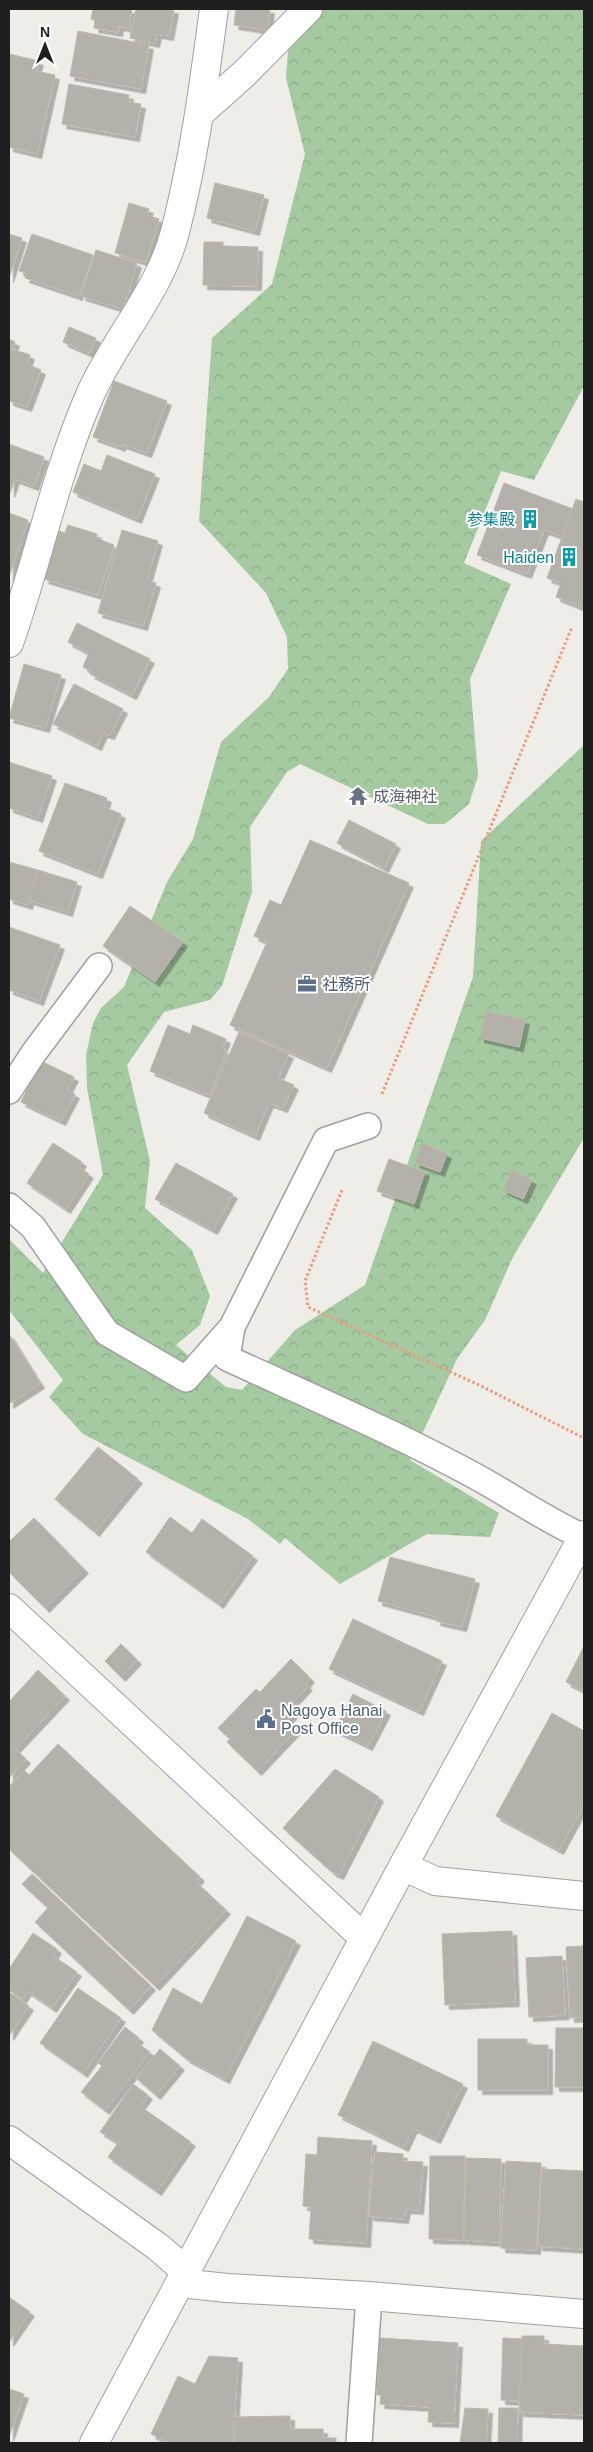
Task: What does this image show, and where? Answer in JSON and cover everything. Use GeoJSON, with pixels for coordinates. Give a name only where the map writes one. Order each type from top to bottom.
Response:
{"type":"FeatureCollection","features":[{"type":"Feature","properties":{"kind":"street"},"geometry":{"type":"LineString","coordinates":[[11,631],[67,454],[90,394],[160,270],[175,233],[199,114],[214,9]]}},
{"type":"Feature","properties":{"kind":"street"},"geometry":{"type":"LineString","coordinates":[[199,114],[245,74],[308,9]]}},
{"type":"Feature","properties":{"kind":"street"},"geometry":{"type":"LineString","coordinates":[[94,2443],[364,1938],[584,1536]]}},
{"type":"Feature","properties":{"kind":"street"},"geometry":{"type":"LineString","coordinates":[[9,1608],[364,1938]]}},
{"type":"Feature","properties":{"kind":"street"},"geometry":{"type":"LineString","coordinates":[[403,1866],[436,1882],[584,1896]]}},
{"type":"Feature","properties":{"kind":"street"},"geometry":{"type":"LineString","coordinates":[[9,2140],[158,2247],[183,2277],[227,2288],[369,2296],[584,2314]]}},
{"type":"Feature","properties":{"kind":"lane"},"geometry":{"type":"LineString","coordinates":[[9,1091],[99,966]]}},
{"type":"Feature","properties":{"kind":"lane"},"geometry":{"type":"LineString","coordinates":[[9,1206],[33,1227],[107,1333],[186,1379],[232,1327],[326,1140],[368,1126]]}},
{"type":"Feature","properties":{"kind":"lane"},"geometry":{"type":"LineString","coordinates":[[232,1327],[228,1358],[389,1432],[484,1482],[544,1519],[584,1536]]}},
{"type":"Feature","properties":{"kind":"lane"},"geometry":{"type":"LineString","coordinates":[[359,2443],[369,2296]]}},
{"type":"Feature","properties":{"kind":"path"},"geometry":{"type":"LineString","coordinates":[[368,1126],[572,627]]}},
{"type":"Feature","properties":{"kind":"path"},"geometry":{"type":"LineString","coordinates":[[346,1181],[305,1281],[308,1307],[477,1384],[584,1438]]}},
{"type":"Feature","properties":{"kind":"green space","name":"成海神社"},"geometry":{"type":"Polygon","coordinates":[[[318,9],[584,9],[584,386],[534,480],[501,471],[464,563],[511,584],[470,679],[478,776],[469,804],[445,824],[428,824],[300,764],[287,772],[250,827],[252,892],[222,986],[210,1000],[164,1012],[127,1065],[150,1161],[145,1208],[192,1250],[210,1296],[200,1325],[176,1345],[226,1387],[242,1390],[295,1330],[365,1285],[473,977],[481,841],[584,745],[584,1138],[513,1257],[485,1320],[457,1359],[410,1460],[499,1513],[490,1537],[427,1534],[340,1584],[285,1538],[280,1544],[248,1519],[83,1434],[49,1397],[63,1380],[9,1310],[9,1239],[43,1273],[103,1175],[87,1088],[86,1055],[93,1023],[101,1008],[124,987],[167,882],[193,839],[221,742],[269,697],[288,669],[287,637],[266,593],[199,521],[212,338],[272,284],[305,154],[286,78],[289,38],[318,9]]]}},
{"type":"Feature","properties":{"kind":"building"},"geometry":{"type":"Polygon","coordinates":[[[93,9],[132,9],[128,28],[119,26],[118,32],[94,28],[95,20],[91,19],[93,9]]]}},
{"type":"Feature","properties":{"kind":"building"},"geometry":{"type":"Polygon","coordinates":[[[136,9],[174,9],[169,36],[157,34],[155,43],[130,38],[136,9]]]}},
{"type":"Feature","properties":{"kind":"building"},"geometry":{"type":"Polygon","coordinates":[[[236,9],[270,9],[267,30],[234,25],[236,9]]]}},
{"type":"Feature","properties":{"kind":"building"},"geometry":{"type":"Polygon","coordinates":[[[78,31],[149,45],[141,89],[70,76],[78,31]]]}},
{"type":"Feature","properties":{"kind":"building"},"geometry":{"type":"Polygon","coordinates":[[[9,54],[39,61],[36,71],[55,75],[37,154],[9,147],[9,54]]]}},
{"type":"Feature","properties":{"kind":"building"},"geometry":{"type":"Polygon","coordinates":[[[69,84],[129,95],[128,102],[141,104],[135,137],[62,124],[69,84]]]}},
{"type":"Feature","properties":{"kind":"building"},"geometry":{"type":"Polygon","coordinates":[[[215,183],[264,195],[255,231],[207,218],[215,183]]]}},
{"type":"Feature","properties":{"kind":"building"},"geometry":{"type":"Polygon","coordinates":[[[129,203],[149,209],[147,215],[159,219],[146,262],[115,253],[129,203]]]}},
{"type":"Feature","properties":{"kind":"building"},"geometry":{"type":"Polygon","coordinates":[[[9,234],[22,238],[9,278],[9,234]]]}},
{"type":"Feature","properties":{"kind":"building"},"geometry":{"type":"Polygon","coordinates":[[[32,234],[93,255],[78,296],[25,278],[26,273],[19,271],[32,234]]]}},
{"type":"Feature","properties":{"kind":"building"},"geometry":{"type":"Polygon","coordinates":[[[204,242],[223,242],[223,246],[258,247],[257,286],[203,285],[204,242]]]}},
{"type":"Feature","properties":{"kind":"building"},"geometry":{"type":"Polygon","coordinates":[[[96,250],[137,263],[123,309],[81,296],[96,250]]]}},
{"type":"Feature","properties":{"kind":"building"},"geometry":{"type":"Polygon","coordinates":[[[69,327],[96,338],[89,353],[63,342],[69,327]]]}},
{"type":"Feature","properties":{"kind":"building"},"geometry":{"type":"Polygon","coordinates":[[[9,339],[15,342],[12,349],[30,355],[27,364],[41,370],[27,407],[9,401],[9,339]]]}},
{"type":"Feature","properties":{"kind":"building"},"geometry":{"type":"Polygon","coordinates":[[[114,381],[167,401],[147,453],[122,444],[121,447],[93,437],[114,381]]]}},
{"type":"Feature","properties":{"kind":"building"},"geometry":{"type":"Polygon","coordinates":[[[9,444],[44,457],[34,486],[15,479],[10,493],[9,444]]]}},
{"type":"Feature","properties":{"kind":"building"},"geometry":{"type":"Polygon","coordinates":[[[107,455],[155,474],[137,519],[73,492],[84,464],[101,471],[107,455]]]}},
{"type":"Feature","properties":{"kind":"building","name":"参集殿"},"geometry":{"type":"Polygon","coordinates":[[[504,483],[573,509],[562,536],[544,530],[527,574],[477,555],[504,483]]]}},
{"type":"Feature","properties":{"kind":"building","name":"Haiden"},"geometry":{"type":"Polygon","coordinates":[[[576,499],[584,502],[584,608],[556,597],[561,583],[547,578],[576,499]]]}},
{"type":"Feature","properties":{"kind":"building"},"geometry":{"type":"Polygon","coordinates":[[[9,513],[28,520],[9,577],[9,513]]]}},
{"type":"Feature","properties":{"kind":"building"},"geometry":{"type":"Polygon","coordinates":[[[68,525],[97,534],[96,538],[114,545],[98,595],[44,579],[59,531],[65,533],[68,525]]]}},
{"type":"Feature","properties":{"kind":"building"},"geometry":{"type":"Polygon","coordinates":[[[122,530],[158,541],[147,580],[156,583],[143,626],[98,613],[122,530]]]}},
{"type":"Feature","properties":{"kind":"building"},"geometry":{"type":"Polygon","coordinates":[[[77,623],[150,659],[132,695],[90,674],[92,672],[83,667],[89,653],[68,642],[77,623]]]}},
{"type":"Feature","properties":{"kind":"building"},"geometry":{"type":"Polygon","coordinates":[[[24,664],[61,675],[45,728],[9,718],[24,664]]]}},
{"type":"Feature","properties":{"kind":"building"},"geometry":{"type":"Polygon","coordinates":[[[74,684],[123,709],[110,735],[103,733],[97,746],[53,724],[74,684]]]}},
{"type":"Feature","properties":{"kind":"building"},"geometry":{"type":"Polygon","coordinates":[[[9,762],[52,776],[38,818],[9,808],[9,762]]]}},
{"type":"Feature","properties":{"kind":"building"},"geometry":{"type":"Polygon","coordinates":[[[65,783],[107,798],[104,807],[121,814],[98,874],[39,851],[65,783]]]}},
{"type":"Feature","properties":{"kind":"building"},"geometry":{"type":"Polygon","coordinates":[[[349,820],[396,844],[384,868],[337,843],[349,820]]]}},
{"type":"Feature","properties":{"kind":"building","name":"社務所"},"geometry":{"type":"Polygon","coordinates":[[[310,840],[409,883],[327,1068],[230,1025],[267,942],[254,936],[270,900],[281,905],[310,840]]]}},
{"type":"Feature","properties":{"kind":"building"},"geometry":{"type":"Polygon","coordinates":[[[9,862],[38,870],[28,905],[9,899],[9,862]]]}},
{"type":"Feature","properties":{"kind":"building"},"geometry":{"type":"Polygon","coordinates":[[[38,870],[77,882],[68,912],[29,900],[38,870]]]}},
{"type":"Feature","properties":{"kind":"building"},"geometry":{"type":"Polygon","coordinates":[[[130,906],[183,942],[155,982],[103,946],[130,906]]]}},
{"type":"Feature","properties":{"kind":"building"},"geometry":{"type":"Polygon","coordinates":[[[9,927],[60,945],[39,1001],[9,990],[9,927]]]}},
{"type":"Feature","properties":{"kind":"building"},"geometry":{"type":"Polygon","coordinates":[[[486,1011],[525,1020],[519,1047],[480,1038],[486,1011]]]}},
{"type":"Feature","properties":{"kind":"building"},"geometry":{"type":"Polygon","coordinates":[[[168,1025],[190,1034],[193,1025],[226,1039],[222,1049],[227,1051],[209,1095],[150,1071],[168,1025]]]}},
{"type":"Feature","properties":{"kind":"building"},"geometry":{"type":"Polygon","coordinates":[[[239,1032],[289,1054],[278,1078],[294,1085],[283,1108],[269,1103],[255,1136],[204,1113],[239,1032]]]}},
{"type":"Feature","properties":{"kind":"building"},"geometry":{"type":"Polygon","coordinates":[[[41,1061],[74,1077],[67,1090],[75,1094],[61,1121],[21,1102],[41,1061]]]}},
{"type":"Feature","properties":{"kind":"building"},"geometry":{"type":"Polygon","coordinates":[[[53,1143],[82,1162],[79,1167],[89,1174],[66,1209],[27,1183],[53,1143]]]}},
{"type":"Feature","properties":{"kind":"building"},"geometry":{"type":"Polygon","coordinates":[[[422,1143],[447,1154],[440,1172],[415,1163],[422,1143]]]}},
{"type":"Feature","properties":{"kind":"building"},"geometry":{"type":"Polygon","coordinates":[[[389,1159],[425,1172],[414,1204],[377,1191],[389,1159]]]}},
{"type":"Feature","properties":{"kind":"building"},"geometry":{"type":"Polygon","coordinates":[[[176,1163],[233,1194],[213,1230],[155,1199],[176,1163]]]}},
{"type":"Feature","properties":{"kind":"building"},"geometry":{"type":"Polygon","coordinates":[[[512,1171],[532,1180],[523,1199],[503,1190],[512,1171]]]}},
{"type":"Feature","properties":{"kind":"building"},"geometry":{"type":"Polygon","coordinates":[[[9,1334],[40,1384],[9,1404],[9,1334]]]}},
{"type":"Feature","properties":{"kind":"building"},"geometry":{"type":"Polygon","coordinates":[[[98,1447],[138,1479],[95,1532],[55,1499],[98,1447]]]}},
{"type":"Feature","properties":{"kind":"building"},"geometry":{"type":"Polygon","coordinates":[[[170,1517],[192,1533],[202,1519],[253,1556],[219,1604],[146,1552],[170,1517]]]}},
{"type":"Feature","properties":{"kind":"building"},"geometry":{"type":"Polygon","coordinates":[[[34,1518],[84,1569],[45,1608],[9,1572],[9,1542],[34,1518]]]}},
{"type":"Feature","properties":{"kind":"building"},"geometry":{"type":"Polygon","coordinates":[[[390,1557],[475,1579],[462,1627],[436,1621],[437,1617],[378,1601],[390,1557]]]}},
{"type":"Feature","properties":{"kind":"building"},"geometry":{"type":"Polygon","coordinates":[[[353,1619],[442,1661],[419,1711],[329,1669],[353,1619]]]}},
{"type":"Feature","properties":{"kind":"building"},"geometry":{"type":"Polygon","coordinates":[[[121,1644],[137,1660],[121,1677],[105,1661],[121,1644]]]}},
{"type":"Feature","properties":{"kind":"building"},"geometry":{"type":"Polygon","coordinates":[[[584,1646],[584,1691],[566,1682],[584,1646]]]}},
{"type":"Feature","properties":{"kind":"building"},"geometry":{"type":"Polygon","coordinates":[[[291,1659],[310,1678],[305,1684],[308,1686],[294,1701],[300,1707],[288,1719],[297,1729],[257,1771],[227,1742],[230,1739],[218,1728],[256,1689],[260,1692],[291,1659]]]}},
{"type":"Feature","properties":{"kind":"building"},"geometry":{"type":"Polygon","coordinates":[[[38,1670],[65,1696],[15,1749],[26,1759],[9,1778],[9,1702],[38,1670]]]}},
{"type":"Feature","properties":{"kind":"building"},"geometry":{"type":"Polygon","coordinates":[[[353,1694],[386,1711],[368,1746],[335,1730],[353,1694]]]}},
{"type":"Feature","properties":{"kind":"building"},"geometry":{"type":"Polygon","coordinates":[[[552,1713],[584,1731],[584,1804],[559,1850],[496,1816],[552,1713]]]}},
{"type":"Feature","properties":{"kind":"building"},"geometry":{"type":"Polygon","coordinates":[[[58,1744],[200,1877],[196,1882],[226,1910],[155,1986],[9,1849],[9,1787],[24,1770],[29,1775],[58,1744]]]}},
{"type":"Feature","properties":{"kind":"building"},"geometry":{"type":"Polygon","coordinates":[[[335,1769],[379,1797],[339,1875],[332,1872],[283,1828],[335,1769]]]}},
{"type":"Feature","properties":{"kind":"building"},"geometry":{"type":"Polygon","coordinates":[[[32,1874],[151,1986],[129,2010],[35,1922],[48,1908],[22,1884],[32,1874]]]}},
{"type":"Feature","properties":{"kind":"building"},"geometry":{"type":"Polygon","coordinates":[[[247,1916],[296,1941],[225,2079],[187,2059],[152,2030],[173,1988],[202,2004],[247,1916]]]}},
{"type":"Feature","properties":{"kind":"building"},"geometry":{"type":"Polygon","coordinates":[[[512,1931],[515,2002],[445,2005],[442,1934],[512,1931]]]}},
{"type":"Feature","properties":{"kind":"building"},"geometry":{"type":"Polygon","coordinates":[[[33,1933],[57,1949],[53,1956],[77,1972],[52,2008],[27,1991],[22,1999],[9,1990],[9,1969],[33,1933]]]}},
{"type":"Feature","properties":{"kind":"building"},"geometry":{"type":"Polygon","coordinates":[[[584,1946],[584,2017],[570,2018],[566,1947],[584,1946]]]}},
{"type":"Feature","properties":{"kind":"building"},"geometry":{"type":"Polygon","coordinates":[[[562,1956],[565,2015],[529,2017],[526,1958],[562,1956]]]}},
{"type":"Feature","properties":{"kind":"building"},"geometry":{"type":"Polygon","coordinates":[[[78,1988],[121,2018],[83,2073],[40,2043],[78,1988]]]}},
{"type":"Feature","properties":{"kind":"building"},"geometry":{"type":"Polygon","coordinates":[[[9,1992],[29,2006],[9,2036],[9,1992]]]}},
{"type":"Feature","properties":{"kind":"building"},"geometry":{"type":"Polygon","coordinates":[[[125,2027],[139,2038],[136,2042],[150,2052],[105,2110],[81,2092],[102,2066],[98,2063],[125,2027]]]}},
{"type":"Feature","properties":{"kind":"building"},"geometry":{"type":"Polygon","coordinates":[[[556,2028],[584,2028],[584,2087],[555,2087],[556,2028]]]}},
{"type":"Feature","properties":{"kind":"building"},"geometry":{"type":"Polygon","coordinates":[[[478,2039],[527,2039],[527,2045],[548,2045],[548,2090],[478,2090],[478,2039]]]}},
{"type":"Feature","properties":{"kind":"building"},"geometry":{"type":"Polygon","coordinates":[[[373,2041],[463,2084],[436,2139],[413,2128],[404,2147],[338,2115],[373,2041]]]}},
{"type":"Feature","properties":{"kind":"building"},"geometry":{"type":"Polygon","coordinates":[[[160,2049],[180,2066],[156,2095],[136,2078],[160,2049]]]}},
{"type":"Feature","properties":{"kind":"building"},"geometry":{"type":"Polygon","coordinates":[[[133,2084],[148,2095],[140,2106],[191,2142],[157,2191],[108,2157],[118,2143],[100,2132],[133,2084]]]}},
{"type":"Feature","properties":{"kind":"building"},"geometry":{"type":"Polygon","coordinates":[[[318,2137],[372,2141],[366,2243],[309,2239],[311,2207],[303,2206],[306,2154],[317,2155],[318,2137]]]}},
{"type":"Feature","properties":{"kind":"building"},"geometry":{"type":"Polygon","coordinates":[[[375,2152],[403,2154],[403,2161],[423,2162],[419,2210],[406,2209],[404,2219],[369,2216],[375,2152]]]}},
{"type":"Feature","properties":{"kind":"building"},"geometry":{"type":"Polygon","coordinates":[[[430,2156],[465,2156],[463,2240],[429,2239],[430,2156]]]}},
{"type":"Feature","properties":{"kind":"building"},"geometry":{"type":"Polygon","coordinates":[[[466,2158],[501,2159],[499,2242],[464,2240],[466,2158]]]}},
{"type":"Feature","properties":{"kind":"building"},"geometry":{"type":"Polygon","coordinates":[[[506,2161],[541,2163],[536,2250],[501,2248],[506,2161]]]}},
{"type":"Feature","properties":{"kind":"building"},"geometry":{"type":"Polygon","coordinates":[[[542,2169],[584,2171],[584,2249],[538,2246],[542,2169]]]}},
{"type":"Feature","properties":{"kind":"building"},"geometry":{"type":"Polygon","coordinates":[[[9,2297],[30,2312],[9,2342],[9,2297]]]}},
{"type":"Feature","properties":{"kind":"building"},"geometry":{"type":"Polygon","coordinates":[[[522,2336],[544,2336],[544,2344],[584,2346],[584,2415],[519,2412],[522,2336]]]}},
{"type":"Feature","properties":{"kind":"building"},"geometry":{"type":"Polygon","coordinates":[[[380,2338],[458,2343],[454,2423],[428,2422],[429,2407],[380,2404],[381,2395],[377,2395],[380,2338]]]}},
{"type":"Feature","properties":{"kind":"building"},"geometry":{"type":"Polygon","coordinates":[[[503,2338],[522,2339],[519,2401],[501,2400],[503,2338]]]}},
{"type":"Feature","properties":{"kind":"building"},"geometry":{"type":"Polygon","coordinates":[[[209,2356],[238,2358],[233,2443],[171,2443],[151,2434],[178,2376],[195,2384],[209,2356]]]}},
{"type":"Feature","properties":{"kind":"building"},"geometry":{"type":"Polygon","coordinates":[[[9,2389],[24,2394],[9,2437],[9,2389]]]}},
{"type":"Feature","properties":{"kind":"building"},"geometry":{"type":"Polygon","coordinates":[[[465,2408],[488,2409],[486,2443],[460,2443],[465,2408]]]}},
{"type":"Feature","properties":{"kind":"building"},"geometry":{"type":"Polygon","coordinates":[[[499,2408],[518,2408],[517,2443],[498,2443],[499,2408]]]}},
{"type":"Feature","properties":{"kind":"building"},"geometry":{"type":"Polygon","coordinates":[[[290,2416],[290,2429],[323,2429],[323,2438],[336,2438],[336,2443],[235,2443],[234,2417],[290,2416]]]}},
{"type":"Feature","properties":{"kind":"place","name":"参集殿"},"geometry":{"type":"Point","coordinates":[530,519]}},
{"type":"Feature","properties":{"kind":"place","name":"Haiden"},"geometry":{"type":"Point","coordinates":[569,557]}},
{"type":"Feature","properties":{"kind":"place","name":"成海神社"},"geometry":{"type":"Point","coordinates":[358,796]}},
{"type":"Feature","properties":{"kind":"place","name":"社務所"},"geometry":{"type":"Point","coordinates":[307,984]}},
{"type":"Feature","properties":{"kind":"place","name":"Nagoya Hanai Post Office"},"geometry":{"type":"Point","coordinates":[266,1719]}}]}
